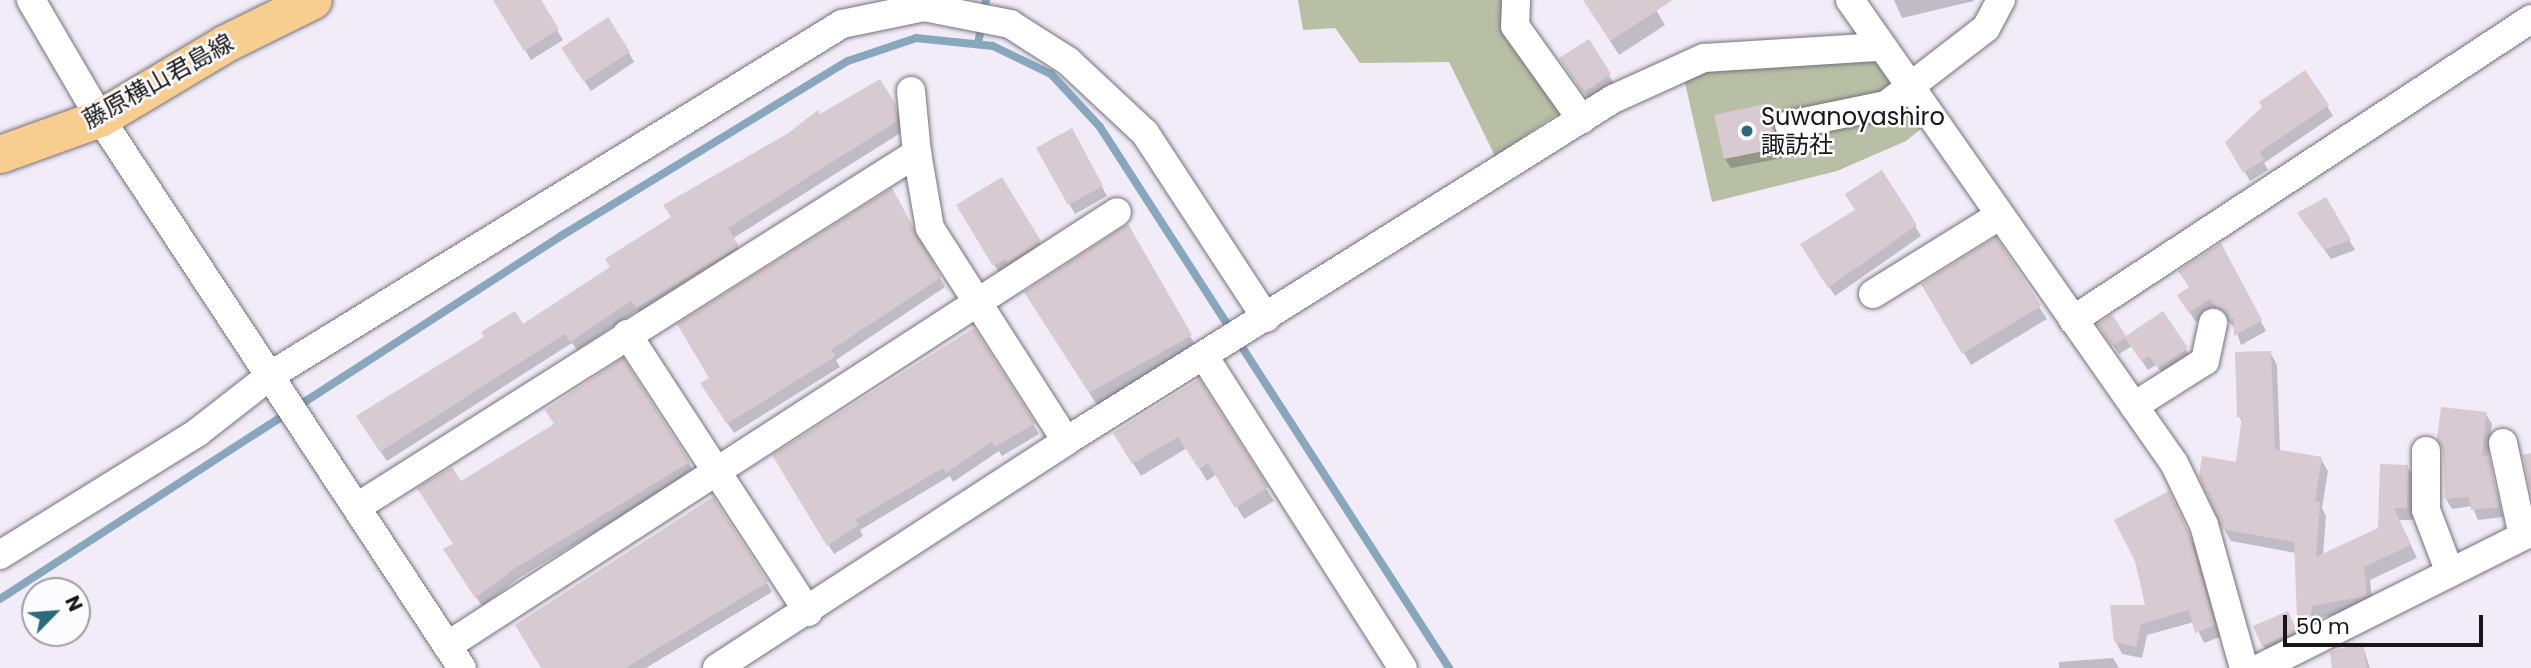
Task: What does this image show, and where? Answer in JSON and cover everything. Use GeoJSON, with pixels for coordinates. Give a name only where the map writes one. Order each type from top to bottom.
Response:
{"type":"FeatureCollection","features":[{"type":"Feature","properties":{"kind":"main road","name":"藤原横山君島線"},"geometry":{"type":"LineString","coordinates":[[0,154],[100,118],[224,44],[313,0]]}},
{"type":"Feature","properties":{"kind":"street"},"geometry":{"type":"LineString","coordinates":[[31,0],[100,118],[455,657],[715,469],[977,299],[1117,212]]}},
{"type":"Feature","properties":{"kind":"street"},"geometry":{"type":"LineString","coordinates":[[1516,0],[1515,26],[1582,120]]}},
{"type":"Feature","properties":{"kind":"street"},"geometry":{"type":"LineString","coordinates":[[1850,0],[1908,88],[2174,463],[2204,525],[2244,668]]}},
{"type":"Feature","properties":{"kind":"street"},"geometry":{"type":"LineString","coordinates":[[1790,125],[1886,105],[1986,28],[2001,0]]}},
{"type":"Feature","properties":{"kind":"street"},"geometry":{"type":"LineString","coordinates":[[0,555],[198,432],[271,374],[842,24],[924,7],[1010,24],[1068,61],[1145,133],[1266,318]]}},
{"type":"Feature","properties":{"kind":"street"},"geometry":{"type":"LineString","coordinates":[[2073,320],[2531,19]]}},
{"type":"Feature","properties":{"kind":"street"},"geometry":{"type":"LineString","coordinates":[[717,668],[808,612],[1066,441],[1613,99],[1704,58],[1881,47]]}},
{"type":"Feature","properties":{"kind":"street"},"geometry":{"type":"LineString","coordinates":[[912,91],[917,153],[930,228],[1066,441]]}},
{"type":"Feature","properties":{"kind":"street"},"geometry":{"type":"LineString","coordinates":[[357,507],[917,153]]}},
{"type":"Feature","properties":{"kind":"street"},"geometry":{"type":"LineString","coordinates":[[1873,294],[1999,216]]}},
{"type":"Feature","properties":{"kind":"street"},"geometry":{"type":"LineString","coordinates":[[2134,406],[2205,360],[2213,323]]}},
{"type":"Feature","properties":{"kind":"street"},"geometry":{"type":"LineString","coordinates":[[627,334],[808,612]]}},
{"type":"Feature","properties":{"kind":"street"},"geometry":{"type":"LineString","coordinates":[[1210,352],[1404,668]]}},
{"type":"Feature","properties":{"kind":"street"},"geometry":{"type":"LineString","coordinates":[[2260,668],[2527,534],[2502,443]]}},
{"type":"Feature","properties":{"kind":"street"},"geometry":{"type":"LineString","coordinates":[[2426,451],[2426,510],[2450,573]]}},
{"type":"Feature","properties":{"kind":"green space"},"geometry":{"type":"Polygon","coordinates":[[[1298,0],[1508,0],[1565,109],[1495,156],[1449,62],[1360,63],[1335,28],[1303,30],[1298,0]]]}},
{"type":"Feature","properties":{"kind":"green space"},"geometry":{"type":"Polygon","coordinates":[[[1879,52],[1927,124],[1906,141],[1837,171],[1712,202],[1683,74],[1879,52]]]}},
{"type":"Feature","properties":{"kind":"building"},"geometry":{"type":"Polygon","coordinates":[[[493,0],[541,0],[559,29],[524,51],[493,0]]]}},
{"type":"Feature","properties":{"kind":"building"},"geometry":{"type":"Polygon","coordinates":[[[1583,0],[1673,0],[1610,41],[1583,0]]]}},
{"type":"Feature","properties":{"kind":"building"},"geometry":{"type":"Polygon","coordinates":[[[608,17],[630,52],[584,82],[561,48],[608,17]]]}},
{"type":"Feature","properties":{"kind":"building"},"geometry":{"type":"Polygon","coordinates":[[[1589,39],[1611,74],[1583,93],[1559,58],[1589,39]]]}},
{"type":"Feature","properties":{"kind":"building"},"geometry":{"type":"Polygon","coordinates":[[[2305,70],[2329,105],[2260,152],[2264,160],[2243,173],[2225,142],[2262,107],[2259,102],[2305,70]]]}},
{"type":"Feature","properties":{"kind":"building"},"geometry":{"type":"Polygon","coordinates":[[[880,79],[896,105],[897,121],[728,228],[739,246],[636,308],[631,301],[570,342],[565,334],[380,452],[356,416],[484,337],[481,332],[515,311],[523,324],[610,267],[605,259],[671,217],[663,205],[787,134],[818,110],[820,114],[880,79]]]}},
{"type":"Feature","properties":{"kind":"building","name":"Suwanoyashiro 諏訪社"},"geometry":{"type":"Polygon","coordinates":[[[1769,103],[1779,148],[1724,159],[1714,115],[1769,103]]]}},
{"type":"Feature","properties":{"kind":"building"},"geometry":{"type":"Polygon","coordinates":[[[1072,128],[1103,186],[1068,205],[1036,148],[1072,128]]]}},
{"type":"Feature","properties":{"kind":"building"},"geometry":{"type":"Polygon","coordinates":[[[1882,170],[1917,225],[1828,288],[1800,244],[1855,210],[1845,194],[1882,170]]]}},
{"type":"Feature","properties":{"kind":"building"},"geometry":{"type":"Polygon","coordinates":[[[1002,177],[1041,241],[1007,263],[1005,259],[993,266],[956,205],[1002,177]]]}},
{"type":"Feature","properties":{"kind":"building"},"geometry":{"type":"Polygon","coordinates":[[[892,188],[941,277],[831,350],[836,356],[727,424],[700,383],[709,378],[677,324],[892,188]]]}},
{"type":"Feature","properties":{"kind":"building"},"geometry":{"type":"Polygon","coordinates":[[[2326,197],[2351,240],[2324,250],[2297,213],[2326,197]]]}},
{"type":"Feature","properties":{"kind":"building"},"geometry":{"type":"Polygon","coordinates":[[[1128,224],[1192,335],[1089,393],[1024,292],[1128,224]]]}},
{"type":"Feature","properties":{"kind":"building"},"geometry":{"type":"Polygon","coordinates":[[[1996,237],[2041,306],[1962,354],[1921,284],[1996,237]]]}},
{"type":"Feature","properties":{"kind":"building"},"geometry":{"type":"Polygon","coordinates":[[[2221,243],[2262,320],[2234,336],[2234,318],[2229,321],[2210,299],[2189,313],[2177,295],[2189,287],[2178,271],[2221,243]]]}},
{"type":"Feature","properties":{"kind":"building"},"geometry":{"type":"Polygon","coordinates":[[[2163,311],[2188,348],[2158,368],[2149,356],[2141,361],[2125,338],[2112,346],[2097,324],[2112,314],[2126,336],[2163,311]]]}},
{"type":"Feature","properties":{"kind":"building"},"geometry":{"type":"Polygon","coordinates":[[[974,328],[1035,423],[995,447],[992,442],[946,473],[943,468],[855,520],[859,525],[827,546],[772,455],[974,328]]]}},
{"type":"Feature","properties":{"kind":"building"},"geometry":{"type":"Polygon","coordinates":[[[2271,351],[2275,449],[2322,457],[2315,501],[2320,502],[2316,557],[2378,528],[2380,464],[2408,465],[2407,508],[2394,508],[2411,545],[2364,567],[2367,596],[2312,606],[2311,619],[2297,618],[2294,542],[2222,529],[2199,476],[2202,456],[2236,462],[2242,417],[2237,417],[2235,352],[2271,351]]]}},
{"type":"Feature","properties":{"kind":"building"},"geometry":{"type":"Polygon","coordinates":[[[623,358],[690,462],[514,569],[475,598],[443,549],[453,544],[417,488],[452,467],[461,481],[554,424],[545,410],[623,358]]]}},
{"type":"Feature","properties":{"kind":"building"},"geometry":{"type":"Polygon","coordinates":[[[1199,379],[1268,487],[1235,508],[1208,463],[1199,469],[1178,437],[1132,464],[1113,433],[1199,379]]]}},
{"type":"Feature","properties":{"kind":"building"},"geometry":{"type":"Polygon","coordinates":[[[2441,407],[2487,412],[2482,456],[2489,455],[2499,507],[2471,510],[2469,497],[2445,499],[2443,451],[2437,439],[2441,407]]]}},
{"type":"Feature","properties":{"kind":"building"},"geometry":{"type":"Polygon","coordinates":[[[2531,453],[2531,490],[2530,490],[2523,455],[2531,453]]]}},
{"type":"Feature","properties":{"kind":"building"},"geometry":{"type":"Polygon","coordinates":[[[2169,491],[2188,531],[2215,625],[2195,633],[2189,610],[2141,624],[2136,647],[2114,642],[2110,605],[2145,605],[2135,561],[2114,520],[2169,491]]]}},
{"type":"Feature","properties":{"kind":"building"},"geometry":{"type":"Polygon","coordinates":[[[713,497],[768,582],[625,668],[541,668],[515,625],[713,497]]]}},
{"type":"Feature","properties":{"kind":"building"},"geometry":{"type":"Polygon","coordinates":[[[2288,611],[2297,631],[2262,646],[2253,626],[2288,611]]]}},
{"type":"Feature","properties":{"kind":"building"},"geometry":{"type":"Polygon","coordinates":[[[2363,642],[2367,668],[2332,668],[2330,652],[2363,642]]]}},
{"type":"Feature","properties":{"kind":"waterway"},"geometry":{"type":"LineString","coordinates":[[978,44],[986,0]]}},
{"type":"Feature","properties":{"kind":"waterway"},"geometry":{"type":"LineString","coordinates":[[0,599],[561,236],[848,61],[916,38],[993,46],[1051,74],[1100,127],[1449,668]]}},
{"type":"Feature","properties":{"kind":"place","name":"Suwanoyashiro 諏訪社"},"geometry":{"type":"Point","coordinates":[1747,131]}}]}
